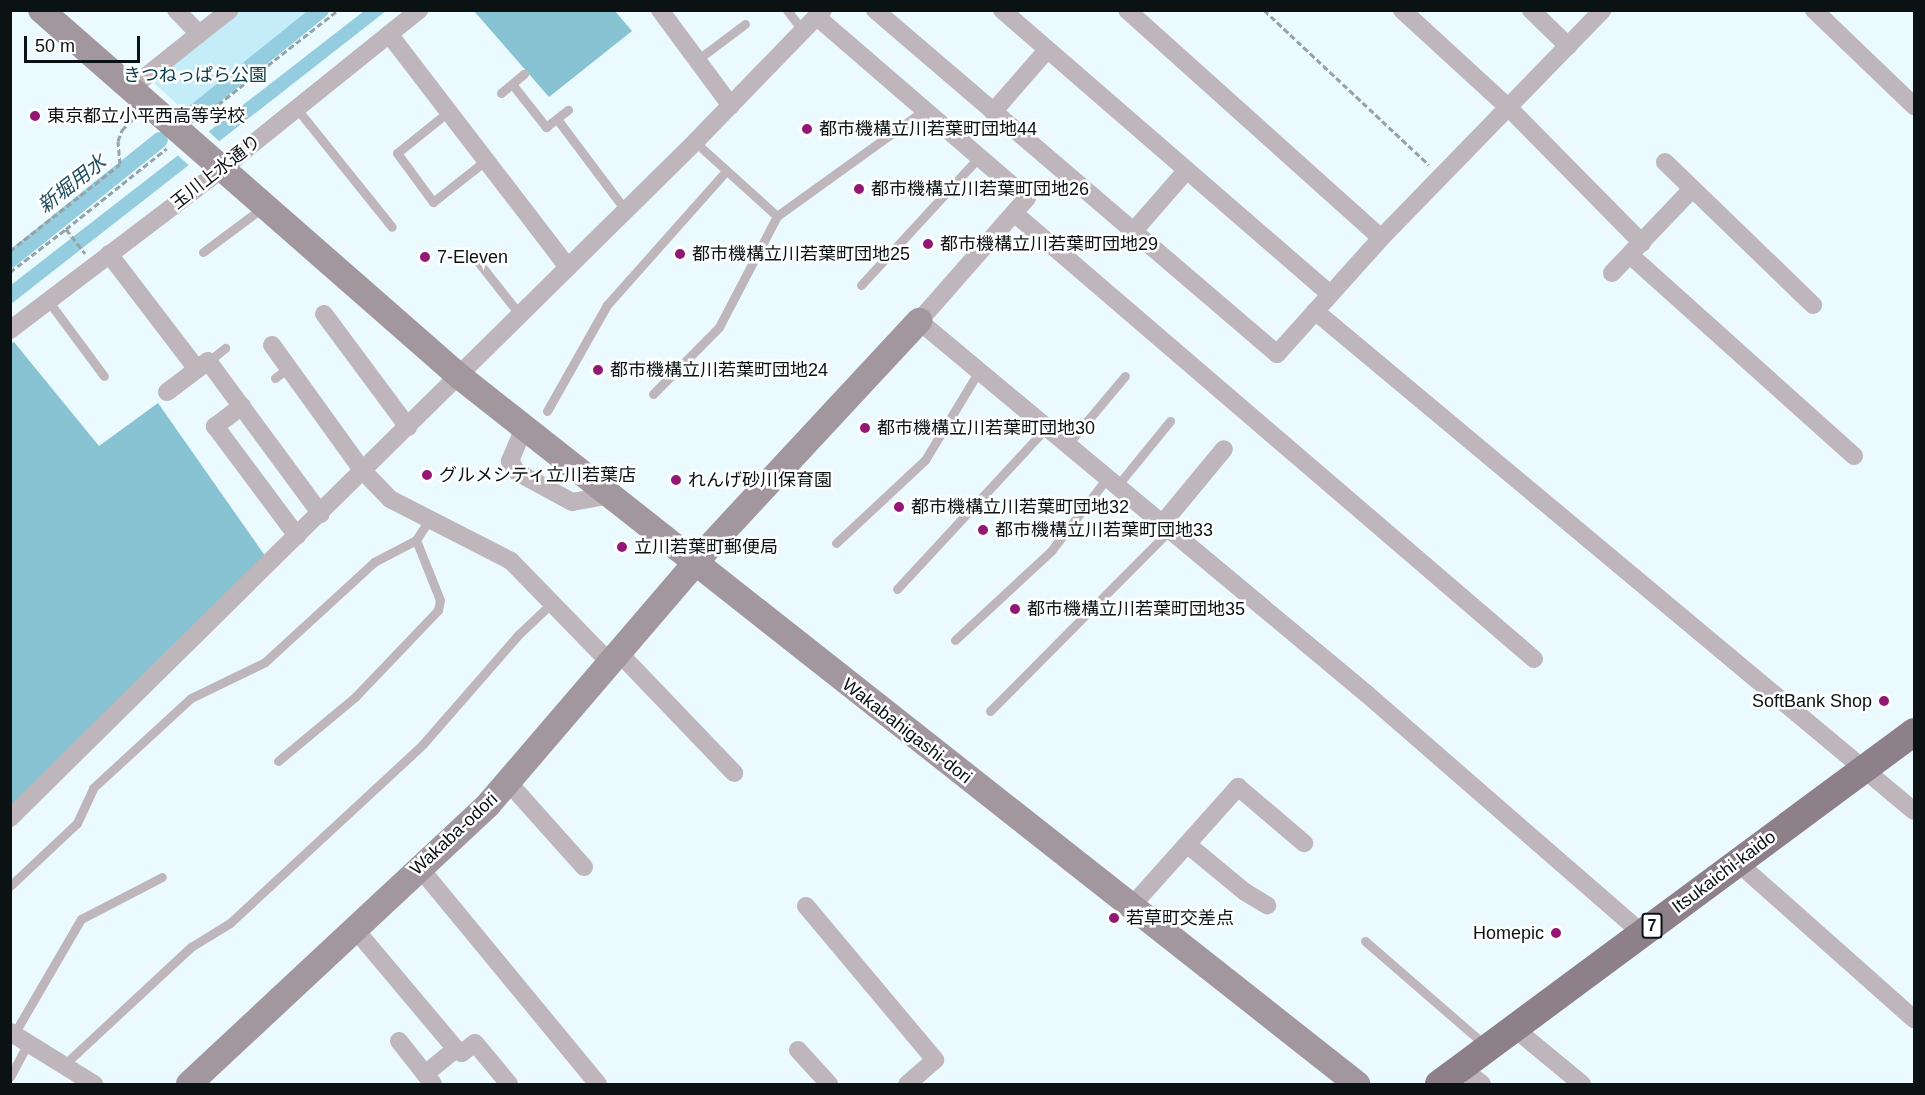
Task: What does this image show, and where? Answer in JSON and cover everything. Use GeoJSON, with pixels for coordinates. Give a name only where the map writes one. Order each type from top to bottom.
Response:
{"type":"FeatureCollection","features":[{"type":"Feature","properties":{"kind":"main road","name":"7"},"geometry":{"type":"LineString","coordinates":[[1864,767],[1914,732]]}},
{"type":"Feature","properties":{"kind":"main road","name":"Itsukaichi-kaido"},"geometry":{"type":"LineString","coordinates":[[1460,1079],[1487,1047],[1864,767]]}},
{"type":"Feature","properties":{"kind":"street","name":"Wakabahigashi-dori"},"geometry":{"type":"LineString","coordinates":[[41,10],[459,376],[1130,909],[1357,1084]]}},
{"type":"Feature","properties":{"kind":"street"},"geometry":{"type":"LineString","coordinates":[[176,10],[199,34]]}},
{"type":"Feature","properties":{"kind":"street"},"geometry":{"type":"LineString","coordinates":[[130,89],[230,10]]}},
{"type":"Feature","properties":{"kind":"street","name":"玉川上水通り"},"geometry":{"type":"LineString","coordinates":[[10,330],[109,254],[214,163],[297,109],[419,10]]}},
{"type":"Feature","properties":{"kind":"street"},"geometry":{"type":"LineString","coordinates":[[875,10],[1132,233],[1277,354],[1380,238],[1603,10]]}},
{"type":"Feature","properties":{"kind":"street"},"geometry":{"type":"LineString","coordinates":[[1002,10],[1330,294]]}},
{"type":"Feature","properties":{"kind":"street"},"geometry":{"type":"LineString","coordinates":[[1127,10],[1380,238]]}},
{"type":"Feature","properties":{"kind":"street"},"geometry":{"type":"LineString","coordinates":[[1402,10],[1508,107],[1636,249],[1854,456]]}},
{"type":"Feature","properties":{"kind":"street"},"geometry":{"type":"LineString","coordinates":[[1531,10],[1568,46]]}},
{"type":"Feature","properties":{"kind":"street"},"geometry":{"type":"LineString","coordinates":[[1814,10],[1914,106]]}},
{"type":"Feature","properties":{"kind":"street"},"geometry":{"type":"LineString","coordinates":[[669,14],[697,60],[731,106]]}},
{"type":"Feature","properties":{"kind":"street"},"geometry":{"type":"LineString","coordinates":[[10,818],[696,142],[820,14],[1028,198],[919,321],[1368,695],[1642,933]]}},
{"type":"Feature","properties":{"kind":"street"},"geometry":{"type":"LineString","coordinates":[[389,34],[568,267]]}},
{"type":"Feature","properties":{"kind":"street"},"geometry":{"type":"LineString","coordinates":[[993,112],[1047,50]]}},
{"type":"Feature","properties":{"kind":"street"},"geometry":{"type":"LineString","coordinates":[[1665,162],[1691,190],[1813,305]]}},
{"type":"Feature","properties":{"kind":"street"},"geometry":{"type":"LineString","coordinates":[[1132,233],[1186,171]]}},
{"type":"Feature","properties":{"kind":"street"},"geometry":{"type":"LineString","coordinates":[[1612,273],[1691,190]]}},
{"type":"Feature","properties":{"kind":"street"},"geometry":{"type":"LineString","coordinates":[[1014,213],[1534,659]]}},
{"type":"Feature","properties":{"kind":"street"},"geometry":{"type":"LineString","coordinates":[[109,254],[203,365],[242,406],[321,514]]}},
{"type":"Feature","properties":{"kind":"street"},"geometry":{"type":"LineString","coordinates":[[1315,311],[1396,382],[1864,767],[1914,812]]}},
{"type":"Feature","properties":{"kind":"street"},"geometry":{"type":"LineString","coordinates":[[324,314],[334,340],[408,427]]}},
{"type":"Feature","properties":{"kind":"street","name":"Wakaba-odori"},"geometry":{"type":"LineString","coordinates":[[189,1084],[508,782],[697,564],[919,321]]}},
{"type":"Feature","properties":{"kind":"street"},"geometry":{"type":"LineString","coordinates":[[272,345],[281,373],[363,471],[390,499],[511,561],[734,773]]}},
{"type":"Feature","properties":{"kind":"street"},"geometry":{"type":"LineString","coordinates":[[167,392],[203,365]]}},
{"type":"Feature","properties":{"kind":"street"},"geometry":{"type":"LineString","coordinates":[[242,406],[215,426],[297,536]]}},
{"type":"Feature","properties":{"kind":"street"},"geometry":{"type":"LineString","coordinates":[[524,428],[510,461],[517,472],[572,502],[610,495]]}},
{"type":"Feature","properties":{"kind":"street"},"geometry":{"type":"LineString","coordinates":[[1166,527],[1224,448]]}},
{"type":"Feature","properties":{"kind":"street"},"geometry":{"type":"LineString","coordinates":[[508,782],[584,867]]}},
{"type":"Feature","properties":{"kind":"street"},"geometry":{"type":"LineString","coordinates":[[1130,909],[1238,787],[1304,843]]}},
{"type":"Feature","properties":{"kind":"street"},"geometry":{"type":"LineString","coordinates":[[1188,845],[1245,892],[1267,905]]}},
{"type":"Feature","properties":{"kind":"street"},"geometry":{"type":"LineString","coordinates":[[1737,862],[1914,1019]]}},
{"type":"Feature","properties":{"kind":"street"},"geometry":{"type":"LineString","coordinates":[[418,867],[598,1084]]}},
{"type":"Feature","properties":{"kind":"street"},"geometry":{"type":"LineString","coordinates":[[806,906],[935,1060],[907,1084]]}},
{"type":"Feature","properties":{"kind":"street"},"geometry":{"type":"LineString","coordinates":[[354,928],[456,1049],[462,1053],[475,1043],[508,1084]]}},
{"type":"Feature","properties":{"kind":"street"},"geometry":{"type":"LineString","coordinates":[[1514,1028],[1582,1084]]}},
{"type":"Feature","properties":{"kind":"street"},"geometry":{"type":"LineString","coordinates":[[18,1036],[66,1063],[94,1084]]}},
{"type":"Feature","properties":{"kind":"street"},"geometry":{"type":"LineString","coordinates":[[399,1041],[429,1079],[456,1049]]}},
{"type":"Feature","properties":{"kind":"street"},"geometry":{"type":"LineString","coordinates":[[798,1050],[829,1084]]}},
{"type":"Feature","properties":{"kind":"lane"},"geometry":{"type":"LineString","coordinates":[[787,10],[803,32]]}},
{"type":"Feature","properties":{"kind":"lane"},"geometry":{"type":"LineString","coordinates":[[697,60],[745,24]]}},
{"type":"Feature","properties":{"kind":"lane"},"geometry":{"type":"LineString","coordinates":[[501,93],[524,74]]}},
{"type":"Feature","properties":{"kind":"lane"},"geometry":{"type":"LineString","coordinates":[[512,84],[546,127],[568,110]]}},
{"type":"Feature","properties":{"kind":"lane"},"geometry":{"type":"LineString","coordinates":[[297,109],[392,227]]}},
{"type":"Feature","properties":{"kind":"lane"},"geometry":{"type":"LineString","coordinates":[[653,394],[718,327],[777,216],[926,109]]}},
{"type":"Feature","properties":{"kind":"lane"},"geometry":{"type":"LineString","coordinates":[[448,112],[397,153],[427,194],[434,202],[485,161]]}},
{"type":"Feature","properties":{"kind":"lane"},"geometry":{"type":"LineString","coordinates":[[557,119],[626,211]]}},
{"type":"Feature","properties":{"kind":"lane"},"geometry":{"type":"LineString","coordinates":[[696,142],[777,216]]}},
{"type":"Feature","properties":{"kind":"lane"},"geometry":{"type":"LineString","coordinates":[[861,285],[981,155]]}},
{"type":"Feature","properties":{"kind":"lane"},"geometry":{"type":"LineString","coordinates":[[548,411],[608,305],[726,171]]}},
{"type":"Feature","properties":{"kind":"lane"},"geometry":{"type":"LineString","coordinates":[[203,252],[264,206]]}},
{"type":"Feature","properties":{"kind":"lane"},"geometry":{"type":"LineString","coordinates":[[479,263],[520,315]]}},
{"type":"Feature","properties":{"kind":"lane"},"geometry":{"type":"LineString","coordinates":[[49,302],[104,376]]}},
{"type":"Feature","properties":{"kind":"lane"},"geometry":{"type":"LineString","coordinates":[[203,365],[225,348]]}},
{"type":"Feature","properties":{"kind":"lane"},"geometry":{"type":"LineString","coordinates":[[836,543],[926,460],[979,371]]}},
{"type":"Feature","properties":{"kind":"lane"},"geometry":{"type":"LineString","coordinates":[[1067,446],[1125,376]]}},
{"type":"Feature","properties":{"kind":"lane"},"geometry":{"type":"LineString","coordinates":[[956,640],[1052,551],[1112,482],[1170,421]]}},
{"type":"Feature","properties":{"kind":"lane"},"geometry":{"type":"LineString","coordinates":[[897,589],[1046,428]]}},
{"type":"Feature","properties":{"kind":"lane"},"geometry":{"type":"LineString","coordinates":[[10,885],[77,823],[93,788],[191,698],[265,662],[374,562],[416,540],[429,520]]}},
{"type":"Feature","properties":{"kind":"lane"},"geometry":{"type":"LineString","coordinates":[[990,711],[1166,527]]}},
{"type":"Feature","properties":{"kind":"lane"},"geometry":{"type":"LineString","coordinates":[[278,761],[355,698],[438,610],[440,600],[416,540]]}},
{"type":"Feature","properties":{"kind":"lane"},"geometry":{"type":"LineString","coordinates":[[66,1063],[191,947],[230,923],[423,744],[518,635],[553,602]]}},
{"type":"Feature","properties":{"kind":"lane"},"geometry":{"type":"LineString","coordinates":[[10,1077],[18,1036],[81,919],[162,877]]}},
{"type":"Feature","properties":{"kind":"lane"},"geometry":{"type":"LineString","coordinates":[[1365,941],[1487,1047]]}},
{"type":"Feature","properties":{"kind":"path"},"geometry":{"type":"LineString","coordinates":[[10,272],[338,10]]}},
{"type":"Feature","properties":{"kind":"path"},"geometry":{"type":"LineString","coordinates":[[1264,10],[1437,173]]}},
{"type":"Feature","properties":{"kind":"path"},"geometry":{"type":"LineString","coordinates":[[10,251],[120,164],[118,141],[122,130],[138,114]]}},
{"type":"Feature","properties":{"kind":"path"},"geometry":{"type":"LineString","coordinates":[[66,229],[87,256]]}},
{"type":"Feature","properties":{"kind":"green space","name":"きつねっぱら公園"},"geometry":{"type":"Polygon","coordinates":[[[237,11],[313,11],[187,113],[155,84],[153,76],[237,11]]]}},
{"type":"Feature","properties":{"kind":"shaded area"},"geometry":{"type":"Polygon","coordinates":[[[364,11],[386,11],[11,304],[11,285],[364,11]]]}},
{"type":"Feature","properties":{"kind":"shaded area"},"geometry":{"type":"Polygon","coordinates":[[[474,11],[615,11],[632,31],[549,97],[474,11]]]}},
{"type":"Feature","properties":{"kind":"shaded area"},"geometry":{"type":"Polygon","coordinates":[[[14,342],[99,446],[158,403],[268,560],[11,813],[10,344],[14,342]]]}},
{"type":"Feature","properties":{"kind":"pier"},"geometry":{"type":"Polygon","coordinates":[[[206,129],[222,144],[192,168],[175,153],[206,129]]]}},
{"type":"Feature","properties":{"kind":"waterway","name":"新堀用水"},"geometry":{"type":"LineString","coordinates":[[191,115],[321,10]]}},
{"type":"Feature","properties":{"kind":"waterway","name":"新堀用水"},"geometry":{"type":"LineString","coordinates":[[10,260],[160,140]]}},
{"type":"Feature","properties":{"kind":"place","name":"東京都立小平西高等学校"},"geometry":{"type":"Point","coordinates":[35,116]}},
{"type":"Feature","properties":{"kind":"place","name":"都市機構立川若葉町団地44"},"geometry":{"type":"Point","coordinates":[807,129]}},
{"type":"Feature","properties":{"kind":"place","name":"都市機構立川若葉町団地26"},"geometry":{"type":"Point","coordinates":[859,189]}},
{"type":"Feature","properties":{"kind":"place","name":"都市機構立川若葉町団地29"},"geometry":{"type":"Point","coordinates":[928,244]}},
{"type":"Feature","properties":{"kind":"place","name":"都市機構立川若葉町団地25"},"geometry":{"type":"Point","coordinates":[680,254]}},
{"type":"Feature","properties":{"kind":"place","name":"7-Eleven"},"geometry":{"type":"Point","coordinates":[425,257]}},
{"type":"Feature","properties":{"kind":"place","name":"都市機構立川若葉町団地24"},"geometry":{"type":"Point","coordinates":[598,370]}},
{"type":"Feature","properties":{"kind":"place","name":"都市機構立川若葉町団地30"},"geometry":{"type":"Point","coordinates":[865,428]}},
{"type":"Feature","properties":{"kind":"place","name":"グルメシティ立川若葉店"},"geometry":{"type":"Point","coordinates":[427,475]}},
{"type":"Feature","properties":{"kind":"place","name":"れんげ砂川保育園"},"geometry":{"type":"Point","coordinates":[676,480]}},
{"type":"Feature","properties":{"kind":"place","name":"都市機構立川若葉町団地32"},"geometry":{"type":"Point","coordinates":[899,507]}},
{"type":"Feature","properties":{"kind":"place","name":"都市機構立川若葉町団地33"},"geometry":{"type":"Point","coordinates":[983,530]}},
{"type":"Feature","properties":{"kind":"place","name":"立川若葉町郵便局"},"geometry":{"type":"Point","coordinates":[622,547]}},
{"type":"Feature","properties":{"kind":"place","name":"都市機構立川若葉町団地35"},"geometry":{"type":"Point","coordinates":[1015,609]}},
{"type":"Feature","properties":{"kind":"place","name":"SoftBank Shop"},"geometry":{"type":"Point","coordinates":[1884,701]}},
{"type":"Feature","properties":{"kind":"place","name":"若草町交差点"},"geometry":{"type":"Point","coordinates":[1114,918]}},
{"type":"Feature","properties":{"kind":"place","name":"Homepic"},"geometry":{"type":"Point","coordinates":[1556,933]}}]}
